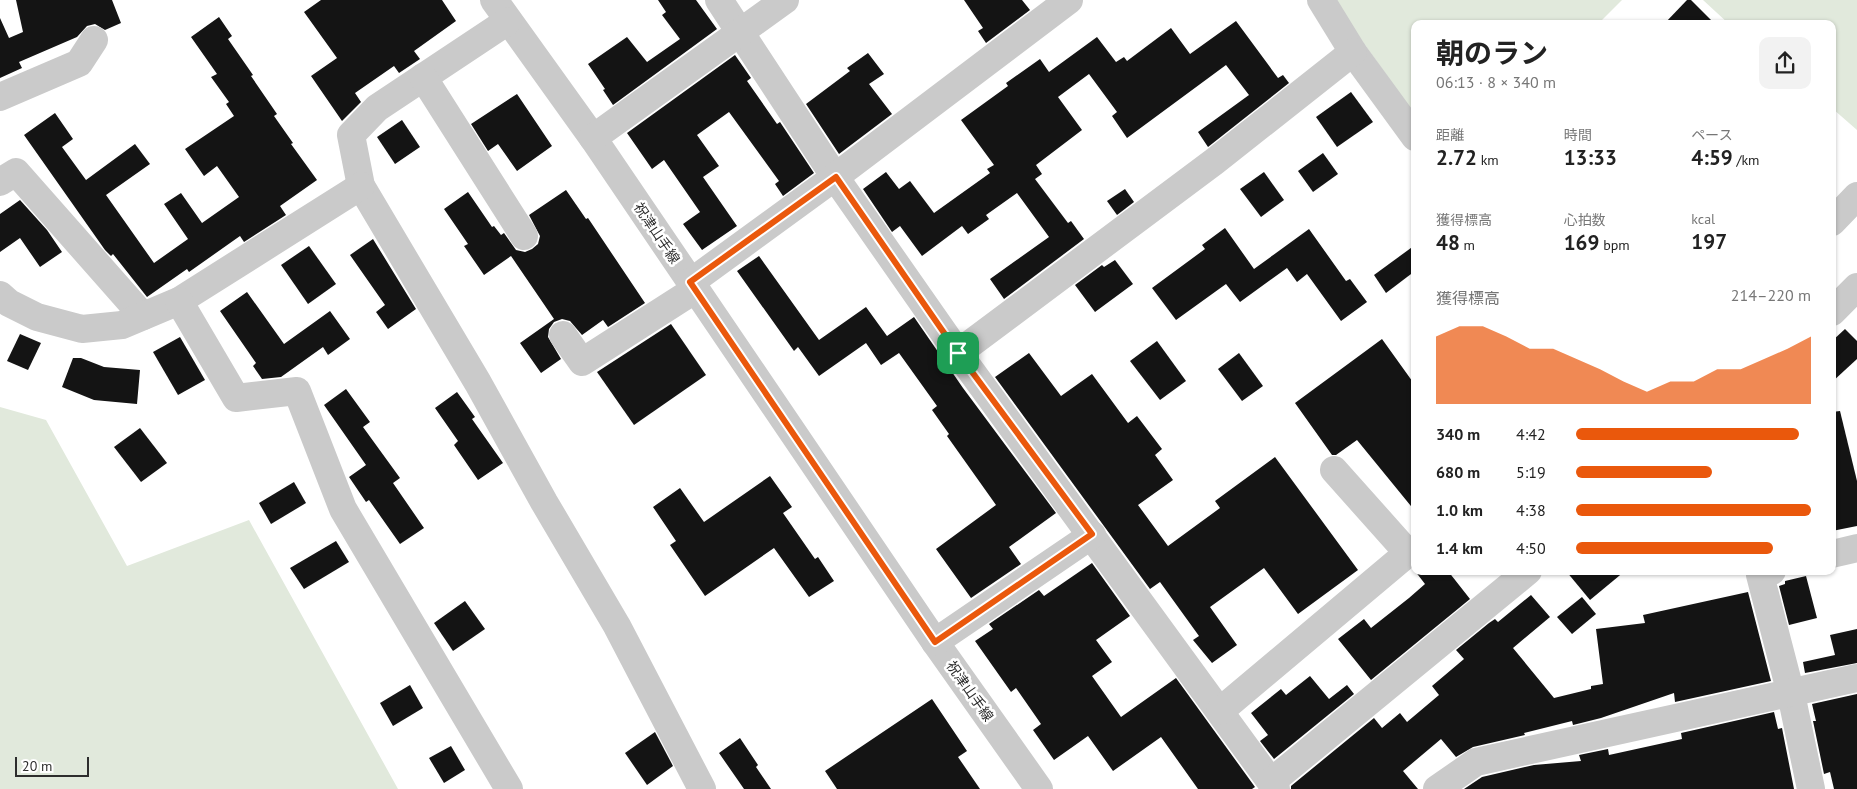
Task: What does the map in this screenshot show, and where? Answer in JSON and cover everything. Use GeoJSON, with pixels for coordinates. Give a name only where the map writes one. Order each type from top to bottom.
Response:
{"type":"FeatureCollection","features":[{"type":"Feature","properties":{"kind":"street"},"geometry":{"type":"LineString","coordinates":[[719,0],[836,177],[958,353],[1092,534],[1274,786],[1523,575]]}},
{"type":"Feature","properties":{"kind":"street"},"geometry":{"type":"LineString","coordinates":[[593,138],[785,0]]}},
{"type":"Feature","properties":{"kind":"street"},"geometry":{"type":"LineString","coordinates":[[563,335],[582,362],[693,285],[1069,0]]}},
{"type":"Feature","properties":{"kind":"street"},"geometry":{"type":"LineString","coordinates":[[1321,0],[1353,52],[1411,132]]}},
{"type":"Feature","properties":{"kind":"street"},"geometry":{"type":"LineString","coordinates":[[501,10],[423,77],[377,108],[351,135],[361,186],[473,374],[544,502],[617,626],[702,789]]}},
{"type":"Feature","properties":{"kind":"street","name":"祝津山手線"},"geometry":{"type":"LineString","coordinates":[[501,10],[593,138],[935,642],[1039,789]]}},
{"type":"Feature","properties":{"kind":"street"},"geometry":{"type":"LineString","coordinates":[[0,97],[79,63],[94,40]]}},
{"type":"Feature","properties":{"kind":"street"},"geometry":{"type":"LineString","coordinates":[[958,353],[1215,161],[1353,52]]}},
{"type":"Feature","properties":{"kind":"street"},"geometry":{"type":"LineString","coordinates":[[423,77],[524,236]]}},
{"type":"Feature","properties":{"kind":"street"},"geometry":{"type":"LineString","coordinates":[[0,182],[16,172],[143,316]]}},
{"type":"Feature","properties":{"kind":"street"},"geometry":{"type":"LineString","coordinates":[[0,295],[9,303],[37,317],[82,329],[122,325],[179,301],[361,186]]}},
{"type":"Feature","properties":{"kind":"street"},"geometry":{"type":"LineString","coordinates":[[1836,218],[1857,196]]}},
{"type":"Feature","properties":{"kind":"street"},"geometry":{"type":"LineString","coordinates":[[1836,308],[1857,287]]}},
{"type":"Feature","properties":{"kind":"street"},"geometry":{"type":"LineString","coordinates":[[179,301],[236,398],[297,391],[343,509],[509,789]]}},
{"type":"Feature","properties":{"kind":"street"},"geometry":{"type":"LineString","coordinates":[[1220,711],[1408,553],[1334,470]]}},
{"type":"Feature","properties":{"kind":"street"},"geometry":{"type":"LineString","coordinates":[[935,642],[1092,534]]}},
{"type":"Feature","properties":{"kind":"street"},"geometry":{"type":"LineString","coordinates":[[1836,553],[1857,548]]}},
{"type":"Feature","properties":{"kind":"street"},"geometry":{"type":"LineString","coordinates":[[1760,575],[1791,694],[1811,789]]}},
{"type":"Feature","properties":{"kind":"street"},"geometry":{"type":"LineString","coordinates":[[1437,789],[1476,762],[1857,678]]}},
{"type":"Feature","properties":{"kind":"shaded area"},"geometry":{"type":"Polygon","coordinates":[[[1333,0],[1622,0],[1602,20],[1411,20],[1411,109],[1333,0]]]}},
{"type":"Feature","properties":{"kind":"shaded area"},"geometry":{"type":"Polygon","coordinates":[[[1703,0],[1857,0],[1857,130],[1836,112],[1836,20],[1725,20],[1703,0]]]}},
{"type":"Feature","properties":{"kind":"shaded area"},"geometry":{"type":"Polygon","coordinates":[[[0,407],[46,420],[127,566],[249,520],[398,789],[0,789],[0,407]]]}},
{"type":"Feature","properties":{"kind":"building"},"geometry":{"type":"Polygon","coordinates":[[[16,0],[112,0],[121,23],[105,30],[95,24],[87,26],[77,37],[19,62],[22,68],[0,78],[0,18],[9,38],[23,32],[16,0]]]}},
{"type":"Feature","properties":{"kind":"building"},"geometry":{"type":"Polygon","coordinates":[[[321,0],[442,0],[456,21],[414,51],[420,59],[399,73],[394,66],[355,93],[361,102],[342,121],[311,76],[337,58],[304,12],[321,0]]]}},
{"type":"Feature","properties":{"kind":"building"},"geometry":{"type":"Polygon","coordinates":[[[658,0],[696,0],[717,29],[613,105],[588,64],[627,37],[647,62],[680,39],[662,15],[666,12],[658,0]]]}},
{"type":"Feature","properties":{"kind":"building"},"geometry":{"type":"Polygon","coordinates":[[[964,0],[1022,0],[1030,10],[986,43],[978,31],[983,28],[964,0]]]}},
{"type":"Feature","properties":{"kind":"building"},"geometry":{"type":"Polygon","coordinates":[[[1687,0],[1691,0],[1711,20],[1668,20],[1687,0]]]}},
{"type":"Feature","properties":{"kind":"building"},"geometry":{"type":"Polygon","coordinates":[[[219,17],[232,36],[228,39],[277,114],[274,116],[293,143],[291,144],[317,180],[280,206],[286,215],[244,242],[240,236],[189,272],[187,269],[147,297],[113,254],[111,256],[105,250],[24,135],[55,113],[73,139],[62,147],[86,180],[135,144],[150,164],[106,195],[154,263],[188,239],[164,204],[181,193],[202,223],[239,197],[217,166],[204,176],[185,149],[234,116],[226,104],[229,102],[211,77],[217,74],[191,37],[219,17]]]}},
{"type":"Feature","properties":{"kind":"building"},"geometry":{"type":"Polygon","coordinates":[[[1236,21],[1278,78],[1283,75],[1289,83],[1208,147],[1198,132],[1249,95],[1226,65],[1127,138],[1112,116],[1117,112],[1089,74],[1058,97],[1082,130],[1036,165],[1042,174],[1035,179],[1068,223],[1071,221],[1084,239],[1004,299],[990,279],[1049,237],[1017,193],[986,215],[989,219],[968,234],[962,226],[922,256],[900,226],[892,232],[863,189],[886,172],[899,189],[910,181],[934,213],[990,173],[987,169],[994,165],[961,120],[1008,86],[1006,83],[1040,59],[1049,72],[1097,37],[1116,62],[1124,57],[1127,61],[1171,28],[1190,54],[1236,21]]]}},
{"type":"Feature","properties":{"kind":"building"},"geometry":{"type":"Polygon","coordinates":[[[868,53],[884,74],[869,84],[892,114],[839,154],[806,104],[850,71],[847,68],[868,53]]]}},
{"type":"Feature","properties":{"kind":"building"},"geometry":{"type":"Polygon","coordinates":[[[735,55],[751,78],[747,81],[777,124],[780,122],[814,173],[783,196],[775,184],[779,181],[729,112],[697,135],[719,166],[703,177],[737,226],[702,250],[683,224],[700,212],[664,160],[652,169],[627,133],[735,55]]]}},
{"type":"Feature","properties":{"kind":"building"},"geometry":{"type":"Polygon","coordinates":[[[1351,92],[1373,122],[1337,147],[1316,117],[1351,92]]]}},
{"type":"Feature","properties":{"kind":"building"},"geometry":{"type":"Polygon","coordinates":[[[517,94],[552,146],[517,171],[498,144],[488,151],[471,124],[517,94]]]}},
{"type":"Feature","properties":{"kind":"building"},"geometry":{"type":"Polygon","coordinates":[[[402,120],[420,147],[395,164],[377,137],[402,120]]]}},
{"type":"Feature","properties":{"kind":"building"},"geometry":{"type":"Polygon","coordinates":[[[1323,153],[1338,174],[1313,192],[1298,171],[1323,153]]]}},
{"type":"Feature","properties":{"kind":"building"},"geometry":{"type":"Polygon","coordinates":[[[1264,172],[1284,200],[1261,217],[1240,189],[1264,172]]]}},
{"type":"Feature","properties":{"kind":"building"},"geometry":{"type":"Polygon","coordinates":[[[1125,189],[1134,202],[1117,215],[1107,201],[1125,189]]]}},
{"type":"Feature","properties":{"kind":"building"},"geometry":{"type":"Polygon","coordinates":[[[566,190],[586,219],[588,218],[645,303],[608,327],[603,320],[582,335],[570,321],[562,319],[554,322],[549,329],[548,337],[561,359],[541,373],[520,343],[554,319],[511,256],[484,275],[464,246],[468,244],[444,209],[468,192],[492,227],[494,226],[501,235],[504,233],[516,250],[525,252],[538,244],[540,236],[529,215],[566,190]]]}},
{"type":"Feature","properties":{"kind":"building"},"geometry":{"type":"Polygon","coordinates":[[[20,200],[47,230],[62,252],[40,267],[20,238],[0,252],[0,214],[20,200]]]}},
{"type":"Feature","properties":{"kind":"building"},"geometry":{"type":"Polygon","coordinates":[[[1225,228],[1254,269],[1309,229],[1346,281],[1350,279],[1367,302],[1341,321],[1307,274],[1297,282],[1287,268],[1240,302],[1226,284],[1176,320],[1152,288],[1205,249],[1202,245],[1225,228]]]}},
{"type":"Feature","properties":{"kind":"building"},"geometry":{"type":"Polygon","coordinates":[[[373,239],[416,309],[388,329],[376,312],[385,305],[350,255],[373,239]]]}},
{"type":"Feature","properties":{"kind":"building"},"geometry":{"type":"Polygon","coordinates":[[[309,246],[336,284],[308,304],[281,265],[309,246]]]}},
{"type":"Feature","properties":{"kind":"building"},"geometry":{"type":"Polygon","coordinates":[[[1411,248],[1411,274],[1386,293],[1374,275],[1411,248]]]}},
{"type":"Feature","properties":{"kind":"building"},"geometry":{"type":"Polygon","coordinates":[[[759,256],[819,340],[866,307],[887,336],[914,317],[963,388],[1056,513],[1009,547],[1021,564],[971,598],[936,549],[996,505],[947,436],[949,434],[932,410],[937,406],[899,353],[881,365],[866,343],[819,376],[798,347],[794,351],[737,271],[759,256]]]}},
{"type":"Feature","properties":{"kind":"building"},"geometry":{"type":"Polygon","coordinates":[[[1115,260],[1133,284],[1095,312],[1075,285],[1102,265],[1104,267],[1115,260]]]}},
{"type":"Feature","properties":{"kind":"building"},"geometry":{"type":"Polygon","coordinates":[[[247,292],[284,344],[330,311],[350,339],[328,355],[323,347],[281,377],[262,379],[253,366],[256,363],[220,311],[247,292]]]}},
{"type":"Feature","properties":{"kind":"building"},"geometry":{"type":"Polygon","coordinates":[[[671,324],[706,375],[634,425],[597,372],[671,324]]]}},
{"type":"Feature","properties":{"kind":"building"},"geometry":{"type":"Polygon","coordinates":[[[1845,329],[1857,341],[1857,359],[1836,378],[1836,337],[1845,329]]]}},
{"type":"Feature","properties":{"kind":"building"},"geometry":{"type":"Polygon","coordinates":[[[20,334],[41,343],[28,370],[7,361],[20,334]]]}},
{"type":"Feature","properties":{"kind":"building"},"geometry":{"type":"Polygon","coordinates":[[[180,337],[205,380],[178,395],[153,352],[180,337]]]}},
{"type":"Feature","properties":{"kind":"building"},"geometry":{"type":"Polygon","coordinates":[[[1382,339],[1411,379],[1411,506],[1357,440],[1336,455],[1332,455],[1295,403],[1382,339]]]}},
{"type":"Feature","properties":{"kind":"building"},"geometry":{"type":"Polygon","coordinates":[[[1157,341],[1186,381],[1160,400],[1130,361],[1157,341]]]}},
{"type":"Feature","properties":{"kind":"building"},"geometry":{"type":"Polygon","coordinates":[[[1029,353],[1061,396],[1092,374],[1128,423],[1137,416],[1162,449],[1155,455],[1173,480],[1138,505],[1168,546],[1220,508],[1215,501],[1275,457],[1358,570],[1298,614],[1264,568],[1210,607],[1237,645],[1212,663],[1193,640],[1199,636],[1160,582],[1150,589],[995,377],[1029,353]]]}},
{"type":"Feature","properties":{"kind":"building"},"geometry":{"type":"Polygon","coordinates":[[[1239,353],[1263,386],[1242,401],[1218,369],[1239,353]]]}},
{"type":"Feature","properties":{"kind":"building"},"geometry":{"type":"Polygon","coordinates":[[[73,358],[81,358],[104,367],[140,370],[137,404],[94,400],[62,387],[73,358]]]}},
{"type":"Feature","properties":{"kind":"building"},"geometry":{"type":"Polygon","coordinates":[[[346,389],[370,422],[363,427],[400,478],[393,483],[424,528],[400,544],[369,500],[366,502],[349,477],[366,465],[324,405],[346,389]]]}},
{"type":"Feature","properties":{"kind":"building"},"geometry":{"type":"Polygon","coordinates":[[[457,392],[475,417],[472,419],[503,463],[478,480],[454,445],[458,441],[435,408],[457,392]]]}},
{"type":"Feature","properties":{"kind":"building"},"geometry":{"type":"Polygon","coordinates":[[[1840,411],[1857,481],[1857,526],[1836,530],[1836,412],[1840,411]]]}},
{"type":"Feature","properties":{"kind":"building"},"geometry":{"type":"Polygon","coordinates":[[[140,428],[167,463],[141,482],[114,447],[140,428]]]}},
{"type":"Feature","properties":{"kind":"building"},"geometry":{"type":"Polygon","coordinates":[[[770,476],[792,507],[783,513],[815,559],[818,557],[834,581],[809,597],[774,548],[705,596],[670,545],[676,541],[653,507],[680,488],[704,522],[770,476]]]}},
{"type":"Feature","properties":{"kind":"building"},"geometry":{"type":"Polygon","coordinates":[[[294,482],[306,503],[271,524],[259,503],[294,482]]]}},
{"type":"Feature","properties":{"kind":"building"},"geometry":{"type":"Polygon","coordinates":[[[336,541],[349,562],[304,589],[290,568],[336,541]]]}},
{"type":"Feature","properties":{"kind":"building"},"geometry":{"type":"Polygon","coordinates":[[[1092,563],[1130,616],[1096,640],[1112,662],[1092,676],[1121,717],[1176,678],[1255,787],[1252,789],[1198,789],[1161,737],[1113,771],[1088,736],[1054,760],[1033,730],[1041,724],[1016,688],[1011,692],[975,641],[993,629],[989,624],[1039,590],[1044,596],[1092,563]]]}},
{"type":"Feature","properties":{"kind":"building"},"geometry":{"type":"Polygon","coordinates":[[[1418,575],[1451,575],[1470,599],[1371,680],[1338,639],[1364,619],[1371,628],[1425,584],[1418,575]]]}},
{"type":"Feature","properties":{"kind":"building"},"geometry":{"type":"Polygon","coordinates":[[[1569,575],[1620,575],[1590,600],[1569,575]]]}},
{"type":"Feature","properties":{"kind":"building"},"geometry":{"type":"Polygon","coordinates":[[[1806,576],[1817,618],[1789,625],[1779,586],[1785,584],[1785,581],[1806,576]]]}},
{"type":"Feature","properties":{"kind":"building"},"geometry":{"type":"Polygon","coordinates":[[[1748,592],[1771,681],[1675,702],[1674,693],[1601,718],[1573,725],[1572,721],[1524,733],[1525,735],[1473,747],[1456,757],[1441,739],[1403,771],[1418,789],[1291,789],[1291,786],[1374,718],[1382,728],[1400,713],[1407,722],[1439,695],[1432,686],[1464,659],[1456,650],[1495,619],[1498,622],[1531,595],[1550,617],[1513,648],[1554,698],[1591,689],[1591,686],[1603,684],[1596,629],[1645,623],[1643,615],[1748,592]]]}},
{"type":"Feature","properties":{"kind":"building"},"geometry":{"type":"Polygon","coordinates":[[[1582,597],[1596,614],[1572,634],[1557,617],[1582,597]]]}},
{"type":"Feature","properties":{"kind":"building"},"geometry":{"type":"Polygon","coordinates":[[[465,601],[485,629],[453,651],[434,623],[465,601]]]}},
{"type":"Feature","properties":{"kind":"building"},"geometry":{"type":"Polygon","coordinates":[[[1857,629],[1857,663],[1805,673],[1803,662],[1835,655],[1830,635],[1857,629]]]}},
{"type":"Feature","properties":{"kind":"building"},"geometry":{"type":"Polygon","coordinates":[[[1310,676],[1329,699],[1347,685],[1354,694],[1274,759],[1260,741],[1268,735],[1251,713],[1281,689],[1286,695],[1310,676]]]}},
{"type":"Feature","properties":{"kind":"building"},"geometry":{"type":"Polygon","coordinates":[[[410,685],[423,708],[393,726],[380,703],[410,685]]]}},
{"type":"Feature","properties":{"kind":"building"},"geometry":{"type":"Polygon","coordinates":[[[1857,694],[1857,789],[1834,789],[1830,772],[1824,774],[1813,721],[1816,721],[1812,704],[1857,694]]]}},
{"type":"Feature","properties":{"kind":"building"},"geometry":{"type":"Polygon","coordinates":[[[932,699],[967,751],[958,757],[980,789],[837,789],[825,771],[932,699]]]}},
{"type":"Feature","properties":{"kind":"building"},"geometry":{"type":"Polygon","coordinates":[[[1774,712],[1778,729],[1782,728],[1794,789],[1464,789],[1482,777],[1534,765],[1581,761],[1579,755],[1608,749],[1609,755],[1682,739],[1681,733],[1774,712]]]}},
{"type":"Feature","properties":{"kind":"building"},"geometry":{"type":"Polygon","coordinates":[[[655,732],[673,766],[647,785],[625,753],[655,732]]]}},
{"type":"Feature","properties":{"kind":"building"},"geometry":{"type":"Polygon","coordinates":[[[740,738],[771,789],[744,789],[719,753],[740,738]]]}},
{"type":"Feature","properties":{"kind":"building"},"geometry":{"type":"Polygon","coordinates":[[[451,746],[465,770],[444,783],[429,758],[451,746]]]}},
{"type":"Feature","properties":{"kind":"route"},"geometry":{"type":"LineString","coordinates":[[836,177],[958,353],[1092,534],[935,642],[690,282],[836,177]]}}]}
